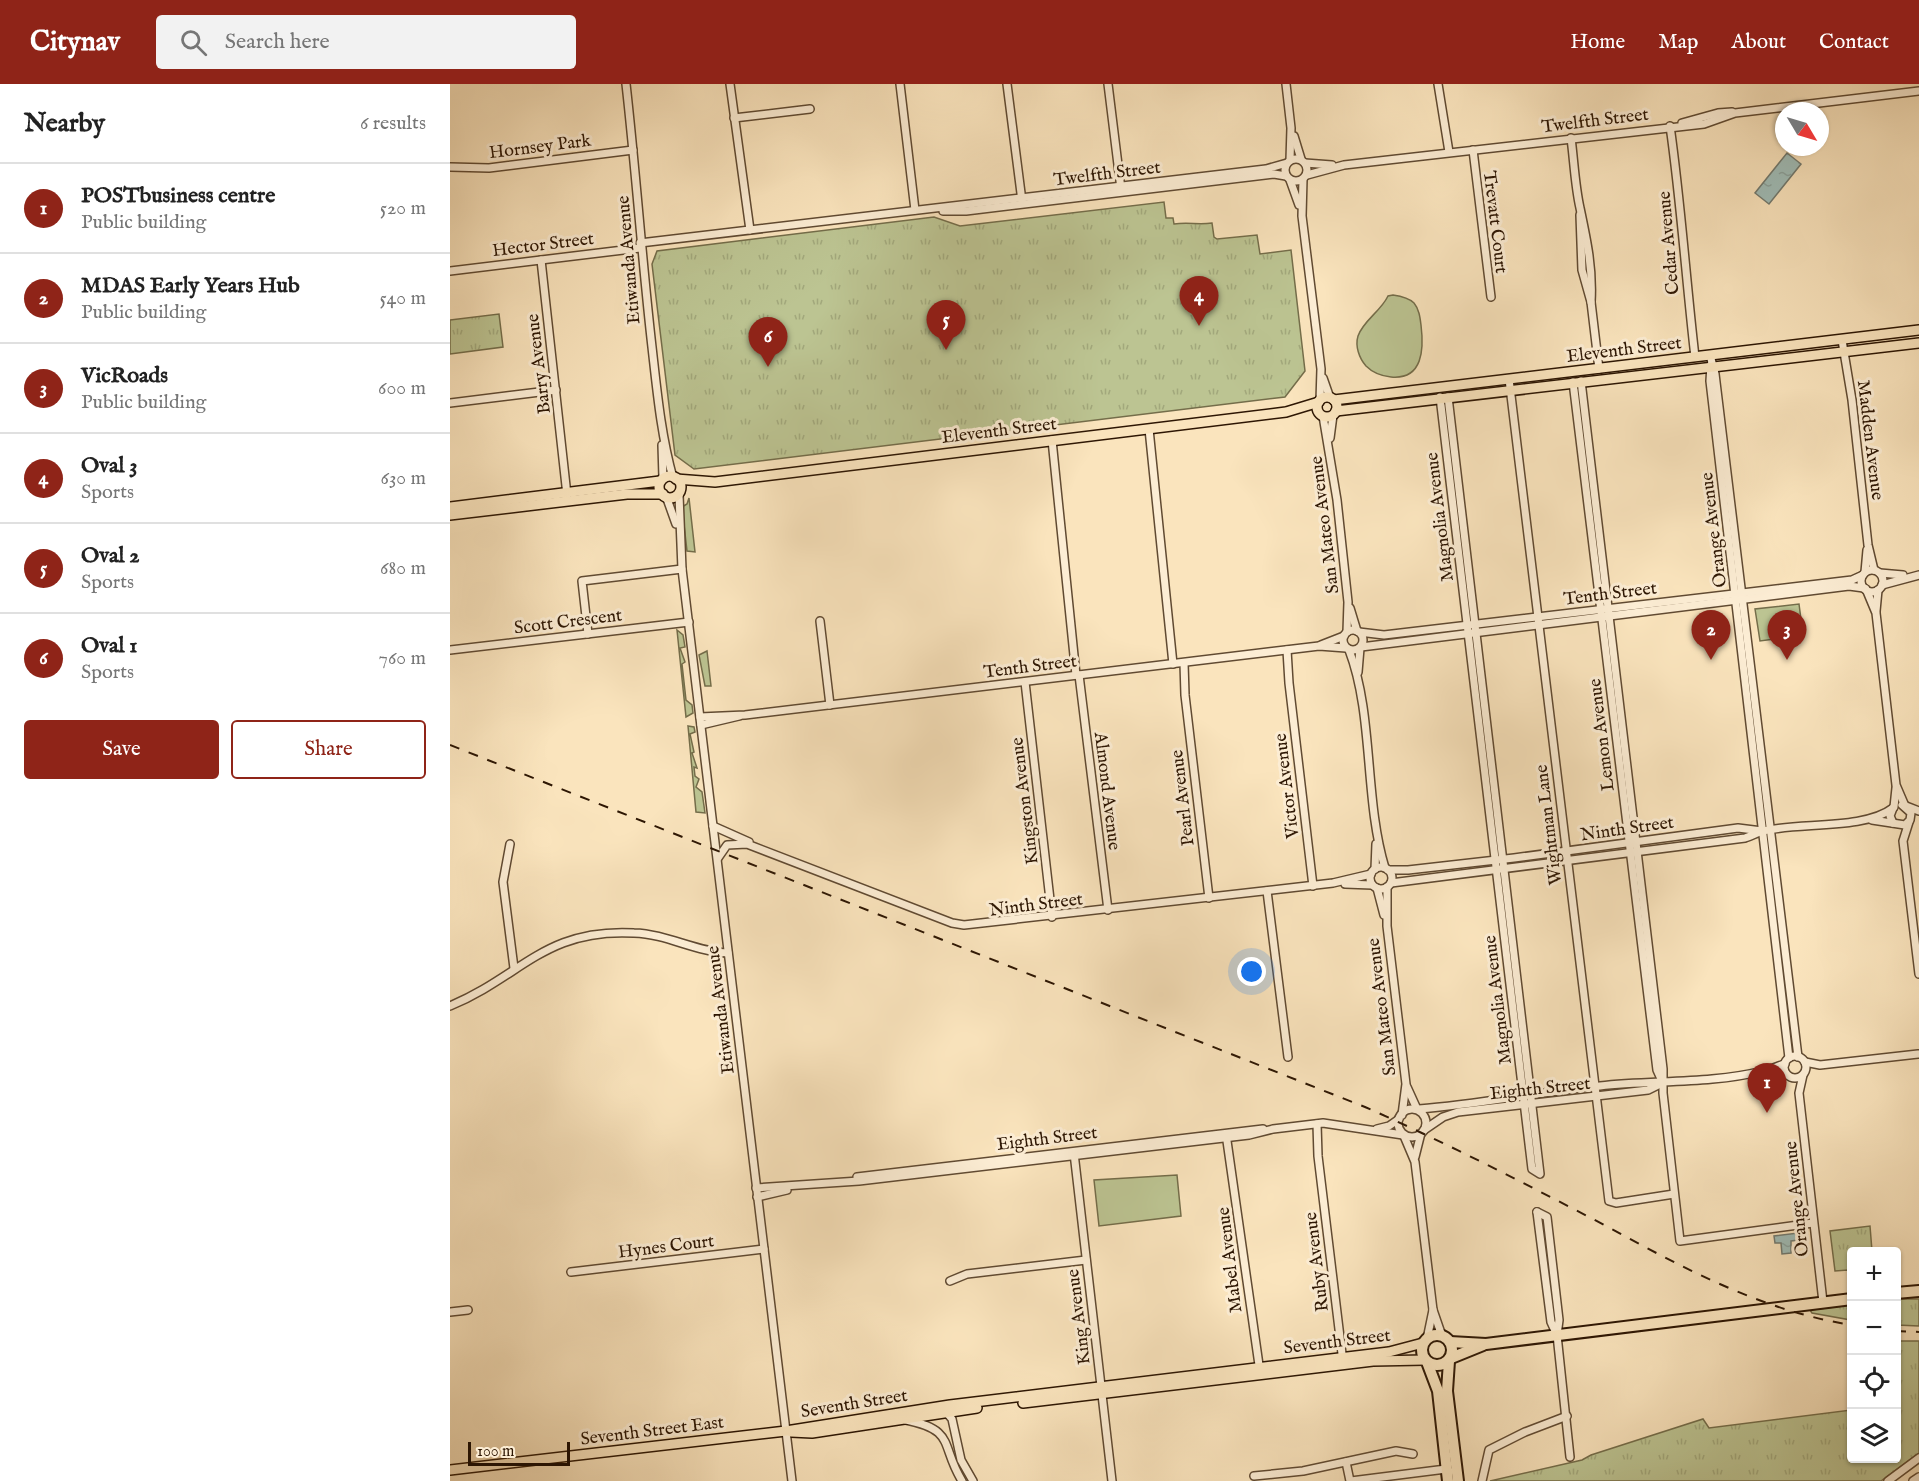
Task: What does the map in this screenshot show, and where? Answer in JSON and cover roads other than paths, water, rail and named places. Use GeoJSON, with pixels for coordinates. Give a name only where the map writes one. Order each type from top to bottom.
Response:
{"type":"FeatureCollection","features":[{"type":"Feature","properties":{"kind":"highway"},"geometry":{"type":"LineString","coordinates":[[1901,1293],[1919,1291]]}},
{"type":"Feature","properties":{"kind":"highway"},"geometry":{"type":"LineString","coordinates":[[1448,1481],[1438,1391],[1422,1351],[1425,1341],[1446,1339],[1486,1344],[1847,1299]]}},
{"type":"Feature","properties":{"kind":"highway"},"geometry":{"type":"LineString","coordinates":[[1446,1339],[1450,1360],[1447,1391],[1458,1481]]}},
{"type":"Feature","properties":{"kind":"highway"},"geometry":{"type":"LineString","coordinates":[[1426,1361],[1439,1366],[1486,1344]]}},
{"type":"Feature","properties":{"kind":"main road","name":"Eleventh Street"},"geometry":{"type":"LineString","coordinates":[[1287,412],[1332,399],[1443,387],[1577,381],[1919,330]]}},
{"type":"Feature","properties":{"kind":"main road","name":"Eleventh Street"},"geometry":{"type":"LineString","coordinates":[[675,479],[715,482],[1287,412],[1328,414],[1444,397],[1576,372],[1695,357],[1711,360],[1844,351],[1919,343]]}},
{"type":"Feature","properties":{"kind":"main road"},"geometry":{"type":"LineString","coordinates":[[1576,372],[1577,381]]}},
{"type":"Feature","properties":{"kind":"main road"},"geometry":{"type":"LineString","coordinates":[[1443,387],[1444,397]]}},
{"type":"Feature","properties":{"kind":"main road"},"geometry":{"type":"LineString","coordinates":[[1328,414],[1332,399]]}},
{"type":"Feature","properties":{"kind":"main road"},"geometry":{"type":"LineString","coordinates":[[1319,401],[1328,414]]}},
{"type":"Feature","properties":{"kind":"main road"},"geometry":{"type":"LineString","coordinates":[[662,479],[658,487],[664,495]]}},
{"type":"Feature","properties":{"kind":"main road"},"geometry":{"type":"LineString","coordinates":[[450,507],[569,496],[627,494],[664,495],[672,498],[679,494],[681,484],[675,479],[662,479],[569,496],[450,515]]}},
{"type":"Feature","properties":{"kind":"main road","name":"Eleventh Street"},"geometry":{"type":"LineString","coordinates":[[679,494],[715,482]]}},
{"type":"Feature","properties":{"kind":"main road","name":"Seventh Street"},"geometry":{"type":"LineString","coordinates":[[786,1431],[943,1409],[1343,1361],[1389,1352],[1425,1341]]}},
{"type":"Feature","properties":{"kind":"main road","name":"Seventh Street"},"geometry":{"type":"LineString","coordinates":[[1343,1361],[1396,1359],[1426,1361]]}},
{"type":"Feature","properties":{"kind":"main road","name":"Seventh Street"},"geometry":{"type":"LineString","coordinates":[[786,1431],[812,1433],[901,1419],[943,1409]]}},
{"type":"Feature","properties":{"kind":"main road","name":"Seventh Street East"},"geometry":{"type":"LineString","coordinates":[[450,1470],[786,1431]]}},
{"type":"Feature","properties":{"kind":"street","name":"Etiwanda Avenue"},"geometry":{"type":"LineString","coordinates":[[626,84],[640,246],[662,433],[662,479]]}},
{"type":"Feature","properties":{"kind":"street"},"geometry":{"type":"LineString","coordinates":[[730,84],[748,230]]}},
{"type":"Feature","properties":{"kind":"street"},"geometry":{"type":"LineString","coordinates":[[900,84],[915,210]]}},
{"type":"Feature","properties":{"kind":"street"},"geometry":{"type":"LineString","coordinates":[[1007,84],[1022,202]]}},
{"type":"Feature","properties":{"kind":"street"},"geometry":{"type":"LineString","coordinates":[[1108,84],[1121,190]]}},
{"type":"Feature","properties":{"kind":"street"},"geometry":{"type":"LineString","coordinates":[[1286,84],[1291,128],[1289,161],[1285,169],[1302,216]]}},
{"type":"Feature","properties":{"kind":"street"},"geometry":{"type":"LineString","coordinates":[[1438,84],[1446,153]]}},
{"type":"Feature","properties":{"kind":"street","name":"Twelfth Street"},"geometry":{"type":"LineString","coordinates":[[640,246],[929,208],[956,211],[1264,175],[1288,178],[1305,177],[1344,165],[1671,126],[1718,112],[1735,113],[1919,91]]}},
{"type":"Feature","properties":{"kind":"street","name":"Twelfth Street"},"geometry":{"type":"LineString","coordinates":[[1902,93],[1919,97]]}},
{"type":"Feature","properties":{"kind":"street"},"geometry":{"type":"LineString","coordinates":[[734,118],[810,110]]}},
{"type":"Feature","properties":{"kind":"street","name":"Cedar Avenue"},"geometry":{"type":"LineString","coordinates":[[1671,126],[1686,249],[1685,276],[1695,357]]}},
{"type":"Feature","properties":{"kind":"street"},"geometry":{"type":"LineString","coordinates":[[1291,128],[1303,161],[1305,177],[1302,216],[1321,369],[1319,401]]}},
{"type":"Feature","properties":{"kind":"street"},"geometry":{"type":"LineString","coordinates":[[1572,138],[1580,207],[1582,270],[1591,302],[1599,369]]}},
{"type":"Feature","properties":{"kind":"street","name":"Hornsey Park"},"geometry":{"type":"LineString","coordinates":[[450,167],[489,168],[633,150]]}},
{"type":"Feature","properties":{"kind":"street","name":"Trevatt Court"},"geometry":{"type":"LineString","coordinates":[[1473,150],[1491,297]]}},
{"type":"Feature","properties":{"kind":"street","name":"Twelfth Street"},"geometry":{"type":"LineString","coordinates":[[1121,190],[1266,169],[1289,161],[1344,165]]}},
{"type":"Feature","properties":{"kind":"street","name":"Hector Street"},"geometry":{"type":"LineString","coordinates":[[450,271],[640,246]]}},
{"type":"Feature","properties":{"kind":"street","name":"Barry Avenue"},"geometry":{"type":"LineString","coordinates":[[541,260],[569,496]]}},
{"type":"Feature","properties":{"kind":"street","name":"Madden Avenue"},"geometry":{"type":"LineString","coordinates":[[1842,340],[1852,400],[1868,544],[1877,572]]}},
{"type":"Feature","properties":{"kind":"street","name":"Orange Avenue"},"geometry":{"type":"LineString","coordinates":[[1711,360],[1716,380],[1762,831],[1791,1033],[1798,1057]]}},
{"type":"Feature","properties":{"kind":"street"},"geometry":{"type":"LineString","coordinates":[[1321,369],[1332,399]]}},
{"type":"Feature","properties":{"kind":"street","name":"Lemon Avenue"},"geometry":{"type":"LineString","coordinates":[[1577,381],[1633,842],[1657,1070],[1662,1083],[1680,1241],[1813,1223]]}},
{"type":"Feature","properties":{"kind":"street","name":"Wightman Lane"},"geometry":{"type":"LineString","coordinates":[[1510,384],[1609,1201],[1616,1203],[1674,1194]]}},
{"type":"Feature","properties":{"kind":"street"},"geometry":{"type":"LineString","coordinates":[[450,403],[556,390]]}},
{"type":"Feature","properties":{"kind":"street","name":"Magnolia Avenue"},"geometry":{"type":"LineString","coordinates":[[1444,397],[1452,501],[1530,1157]]}},
{"type":"Feature","properties":{"kind":"street","name":"San Mateo Avenue"},"geometry":{"type":"LineString","coordinates":[[1328,414],[1329,444],[1348,602],[1363,640],[1360,647]]}},
{"type":"Feature","properties":{"kind":"street","name":"Pearl Avenue"},"geometry":{"type":"LineString","coordinates":[[1146,429],[1170,628],[1185,694],[1209,898]]}},
{"type":"Feature","properties":{"kind":"street","name":"Etiwanda Avenue"},"geometry":{"type":"LineString","coordinates":[[662,433],[675,479]]}},
{"type":"Feature","properties":{"kind":"street","name":"Magnolia Avenue"},"geometry":{"type":"LineString","coordinates":[[1449,439],[1457,470],[1468,551],[1539,1156]]}},
{"type":"Feature","properties":{"kind":"street","name":"Almond Avenue"},"geometry":{"type":"LineString","coordinates":[[1050,441],[1108,910]]}},
{"type":"Feature","properties":{"kind":"street"},"geometry":{"type":"LineString","coordinates":[[1449,471],[1457,470]]}},
{"type":"Feature","properties":{"kind":"street","name":"Etiwanda Avenue"},"geometry":{"type":"LineString","coordinates":[[679,494],[682,569],[792,1481]]}},
{"type":"Feature","properties":{"kind":"street","name":"Etiwanda Avenue"},"geometry":{"type":"LineString","coordinates":[[664,495],[679,535]]}},
{"type":"Feature","properties":{"kind":"street"},"geometry":{"type":"LineString","coordinates":[[1452,501],[1461,500]]}},
{"type":"Feature","properties":{"kind":"street"},"geometry":{"type":"LineString","coordinates":[[1456,532],[1465,531]]}},
{"type":"Feature","properties":{"kind":"street","name":"Madden Avenue"},"geometry":{"type":"LineString","coordinates":[[1864,574],[1868,544]]}},
{"type":"Feature","properties":{"kind":"street"},"geometry":{"type":"LineString","coordinates":[[1458,552],[1468,551]]}},
{"type":"Feature","properties":{"kind":"street"},"geometry":{"type":"LineString","coordinates":[[588,634],[582,581],[682,569]]}},
{"type":"Feature","properties":{"kind":"street"},"geometry":{"type":"LineString","coordinates":[[1877,572],[1880,587],[1876,613],[1896,785],[1890,816],[1903,841],[1919,974]]}},
{"type":"Feature","properties":{"kind":"street","name":"Tenth Street"},"geometry":{"type":"LineString","coordinates":[[1319,646],[1345,634],[1358,631],[1381,635],[1468,628],[1739,596],[1852,580],[1864,574],[1877,572],[1917,575]]}},
{"type":"Feature","properties":{"kind":"street"},"geometry":{"type":"LineString","coordinates":[[1461,574],[1470,573]]}},
{"type":"Feature","properties":{"kind":"street"},"geometry":{"type":"LineString","coordinates":[[1864,574],[1866,590],[1876,613]]}},
{"type":"Feature","properties":{"kind":"street","name":"Tenth Street"},"geometry":{"type":"LineString","coordinates":[[1739,596],[1849,586],[1866,590],[1917,575]]}},
{"type":"Feature","properties":{"kind":"street"},"geometry":{"type":"LineString","coordinates":[[1463,594],[1472,593]]}},
{"type":"Feature","properties":{"kind":"street","name":"Orange Avenue"},"geometry":{"type":"LineString","coordinates":[[1739,596],[1772,830],[1785,984]]}},
{"type":"Feature","properties":{"kind":"street","name":"San Mateo Avenue"},"geometry":{"type":"LineString","coordinates":[[1347,649],[1345,634],[1348,602]]}},
{"type":"Feature","properties":{"kind":"street"},"geometry":{"type":"LineString","coordinates":[[820,621],[830,705]]}},
{"type":"Feature","properties":{"kind":"street","name":"Scott Crescent"},"geometry":{"type":"LineString","coordinates":[[450,650],[689,622]]}},
{"type":"Feature","properties":{"kind":"street","name":"Tenth Street"},"geometry":{"type":"LineString","coordinates":[[701,721],[1319,646],[1347,649],[1468,628]]}},
{"type":"Feature","properties":{"kind":"street"},"geometry":{"type":"LineString","coordinates":[[1357,678],[1360,647]]}},
{"type":"Feature","properties":{"kind":"street"},"geometry":{"type":"LineString","coordinates":[[1347,649],[1357,678],[1376,835],[1387,869]]}},
{"type":"Feature","properties":{"kind":"street","name":"Victor Avenue"},"geometry":{"type":"LineString","coordinates":[[1285,651],[1313,886]]}},
{"type":"Feature","properties":{"kind":"street"},"geometry":{"type":"LineString","coordinates":[[1472,664],[1481,663]]}},
{"type":"Feature","properties":{"kind":"street","name":"Kingston Avenue"},"geometry":{"type":"LineString","coordinates":[[1025,682],[1052,917]]}},
{"type":"Feature","properties":{"kind":"street"},"geometry":{"type":"LineString","coordinates":[[1475,686],[1484,685]]}},
{"type":"Feature","properties":{"kind":"street"},"geometry":{"type":"LineString","coordinates":[[1477,705],[1486,704]]}},
{"type":"Feature","properties":{"kind":"street"},"geometry":{"type":"LineString","coordinates":[[1480,727],[1489,726]]}},
{"type":"Feature","properties":{"kind":"street"},"geometry":{"type":"LineString","coordinates":[[1482,747],[1491,746]]}},
{"type":"Feature","properties":{"kind":"street"},"geometry":{"type":"LineString","coordinates":[[1485,767],[1494,766]]}},
{"type":"Feature","properties":{"kind":"street"},"geometry":{"type":"LineString","coordinates":[[1896,785],[1910,811],[1903,841]]}},
{"type":"Feature","properties":{"kind":"street"},"geometry":{"type":"LineString","coordinates":[[1487,789],[1496,788]]}},
{"type":"Feature","properties":{"kind":"street"},"geometry":{"type":"LineString","coordinates":[[1893,807],[1906,806],[1919,811]]}},
{"type":"Feature","properties":{"kind":"street","name":"Ninth Street"},"geometry":{"type":"LineString","coordinates":[[713,826],[756,846],[952,923],[979,926],[1313,886],[1387,869],[1408,870],[1504,860],[1738,828],[1762,831],[1863,819],[1881,815],[1893,807]]}},
{"type":"Feature","properties":{"kind":"street"},"geometry":{"type":"LineString","coordinates":[[1489,809],[1498,808]]}},
{"type":"Feature","properties":{"kind":"street"},"geometry":{"type":"LineString","coordinates":[[1894,823],[1903,825],[1919,816]]}},
{"type":"Feature","properties":{"kind":"street","name":"Ninth Street"},"geometry":{"type":"LineString","coordinates":[[1863,819],[1894,823]]}},
{"type":"Feature","properties":{"kind":"street"},"geometry":{"type":"LineString","coordinates":[[1491,829],[1501,828]]}},
{"type":"Feature","properties":{"kind":"street","name":"Ninth Street"},"geometry":{"type":"LineString","coordinates":[[1333,883],[1389,885],[1745,838],[1762,831]]}},
{"type":"Feature","properties":{"kind":"street"},"geometry":{"type":"LineString","coordinates":[[1373,872],[1376,835]]}},
{"type":"Feature","properties":{"kind":"street","name":"Ninth Street"},"geometry":{"type":"LineString","coordinates":[[717,862],[720,852],[727,845],[740,843],[756,846]]}},
{"type":"Feature","properties":{"kind":"street"},"geometry":{"type":"LineString","coordinates":[[510,844],[503,882],[514,968]]}},
{"type":"Feature","properties":{"kind":"street","name":"San Mateo Avenue"},"geometry":{"type":"LineString","coordinates":[[1387,869],[1392,876],[1389,885],[1387,926],[1406,1084],[1402,1116]]}},
{"type":"Feature","properties":{"kind":"street","name":"San Mateo Avenue"},"geometry":{"type":"LineString","coordinates":[[1373,872],[1387,926]]}},
{"type":"Feature","properties":{"kind":"street"},"geometry":{"type":"LineString","coordinates":[[1267,891],[1288,1057]]}},
{"type":"Feature","properties":{"kind":"street"},"geometry":{"type":"LineString","coordinates":[[1500,899],[1508,898]]}},
{"type":"Feature","properties":{"kind":"street"},"geometry":{"type":"LineString","coordinates":[[1772,906],[1780,905]]}},
{"type":"Feature","properties":{"kind":"street"},"geometry":{"type":"LineString","coordinates":[[1503,920],[1511,919]]}},
{"type":"Feature","properties":{"kind":"street"},"geometry":{"type":"LineString","coordinates":[[450,1006],[560,943],[595,934],[619,932],[656,936],[710,952],[728,953]]}},
{"type":"Feature","properties":{"kind":"street"},"geometry":{"type":"LineString","coordinates":[[1505,942],[1514,941]]}},
{"type":"Feature","properties":{"kind":"street"},"geometry":{"type":"LineString","coordinates":[[1508,962],[1516,961]]}},
{"type":"Feature","properties":{"kind":"street"},"geometry":{"type":"LineString","coordinates":[[1510,983],[1518,982]]}},
{"type":"Feature","properties":{"kind":"street"},"geometry":{"type":"LineString","coordinates":[[1512,1004],[1521,1003]]}},
{"type":"Feature","properties":{"kind":"street"},"geometry":{"type":"LineString","coordinates":[[1515,1024],[1523,1023]]}},
{"type":"Feature","properties":{"kind":"street","name":"Orange Avenue"},"geometry":{"type":"LineString","coordinates":[[1791,1033],[1787,1061],[1789,1076],[1799,1093]]}},
{"type":"Feature","properties":{"kind":"street"},"geometry":{"type":"LineString","coordinates":[[1517,1045],[1526,1043]]}},
{"type":"Feature","properties":{"kind":"street"},"geometry":{"type":"LineString","coordinates":[[1798,1057],[1805,1062],[1820,1065],[1919,1053]]}},
{"type":"Feature","properties":{"kind":"street","name":"Eighth Street"},"geometry":{"type":"LineString","coordinates":[[1418,1109],[1596,1086],[1647,1081],[1662,1083],[1765,1071],[1798,1057]]}},
{"type":"Feature","properties":{"kind":"street","name":"Orange Avenue"},"geometry":{"type":"LineString","coordinates":[[1805,1062],[1799,1093],[1823,1302]]}},
{"type":"Feature","properties":{"kind":"street"},"geometry":{"type":"LineString","coordinates":[[1520,1065],[1528,1064]]}},
{"type":"Feature","properties":{"kind":"street"},"geometry":{"type":"LineString","coordinates":[[1789,1076],[1804,1073],[1820,1065]]}},
{"type":"Feature","properties":{"kind":"street","name":"Eighth Street"},"geometry":{"type":"LineString","coordinates":[[1765,1071],[1789,1076]]}},
{"type":"Feature","properties":{"kind":"street","name":"Eighth Street"},"geometry":{"type":"LineString","coordinates":[[1422,1132],[1447,1115],[1648,1090],[1662,1083]]}},
{"type":"Feature","properties":{"kind":"street","name":"San Mateo Avenue"},"geometry":{"type":"LineString","coordinates":[[1406,1084],[1418,1109]]}},
{"type":"Feature","properties":{"kind":"street"},"geometry":{"type":"LineString","coordinates":[[1469,1102],[1470,1111]]}},
{"type":"Feature","properties":{"kind":"street"},"geometry":{"type":"LineString","coordinates":[[1415,1162],[1425,1117],[1418,1109],[1407,1110],[1402,1116],[1399,1128],[1415,1162],[1433,1310],[1446,1339]]}},
{"type":"Feature","properties":{"kind":"street","name":"Eighth Street"},"geometry":{"type":"LineString","coordinates":[[1372,1130],[1388,1127],[1402,1116]]}},
{"type":"Feature","properties":{"kind":"street","name":"Eighth Street"},"geometry":{"type":"LineString","coordinates":[[757,1192],[1315,1124],[1403,1135]]}},
{"type":"Feature","properties":{"kind":"street","name":"Ruby Avenue"},"geometry":{"type":"LineString","coordinates":[[1315,1124],[1343,1361]]}},
{"type":"Feature","properties":{"kind":"street"},"geometry":{"type":"LineString","coordinates":[[1403,1135],[1412,1138],[1422,1132]]}},
{"type":"Feature","properties":{"kind":"street","name":"Mabel Avenue"},"geometry":{"type":"LineString","coordinates":[[1228,1135],[1257,1372]]}},
{"type":"Feature","properties":{"kind":"street"},"geometry":{"type":"LineString","coordinates":[[1528,1136],[1537,1135]]}},
{"type":"Feature","properties":{"kind":"street","name":"King Avenue"},"geometry":{"type":"LineString","coordinates":[[1074,1153],[1112,1481]]}},
{"type":"Feature","properties":{"kind":"street"},"geometry":{"type":"LineString","coordinates":[[1539,1156],[1540,1174],[1532,1170],[1530,1157],[1539,1156]]}},
{"type":"Feature","properties":{"kind":"street"},"geometry":{"type":"LineString","coordinates":[[1557,1335],[1551,1322],[1537,1212],[1547,1217],[1559,1320],[1557,1335],[1570,1457]]}},
{"type":"Feature","properties":{"kind":"street","name":"Hynes Court"},"geometry":{"type":"LineString","coordinates":[[572,1272],[764,1249]]}},
{"type":"Feature","properties":{"kind":"street"},"geometry":{"type":"LineString","coordinates":[[950,1281],[968,1274],[1086,1260]]}},
{"type":"Feature","properties":{"kind":"street"},"geometry":{"type":"LineString","coordinates":[[1544,1262],[1552,1260]]}},
{"type":"Feature","properties":{"kind":"street"},"geometry":{"type":"LineString","coordinates":[[450,1312],[468,1310]]}},
{"type":"Feature","properties":{"kind":"street"},"geometry":{"type":"LineString","coordinates":[[1425,1341],[1433,1310]]}},
{"type":"Feature","properties":{"kind":"street"},"geometry":{"type":"LineString","coordinates":[[943,1409],[954,1424],[962,1460],[974,1481]]}},
{"type":"Feature","properties":{"kind":"street"},"geometry":{"type":"LineString","coordinates":[[1482,1481],[1490,1450],[1525,1432],[1567,1416]]}},
{"type":"Feature","properties":{"kind":"street"},"geometry":{"type":"LineString","coordinates":[[901,1419],[927,1425],[942,1435],[962,1481]]}},
{"type":"Feature","properties":{"kind":"street"},"geometry":{"type":"LineString","coordinates":[[1254,1476],[1346,1462],[1394,1451],[1413,1454]]}},
{"type":"Feature","properties":{"kind":"street"},"geometry":{"type":"LineString","coordinates":[[1888,1481],[1919,1458]]}},
{"type":"Feature","properties":{"kind":"street"},"geometry":{"type":"LineString","coordinates":[[1346,1462],[1351,1481],[1446,1469],[1458,1481]]}},
{"type":"Feature","properties":{"kind":"street"},"geometry":{"type":"LineString","coordinates":[[1913,1481],[1919,1477]]}},
{"type":"Feature","properties":{"kind":"water"},"geometry":{"type":"Polygon","coordinates":[[[1785,156],[1791,156],[1801,164],[1769,204],[1755,193],[1785,156]]]}},
{"type":"Feature","properties":{"kind":"water"},"geometry":{"type":"Polygon","coordinates":[[[1798,1233],[1799,1240],[1791,1241],[1791,1253],[1782,1254],[1781,1243],[1775,1243],[1774,1236],[1798,1233]]]}},
{"type":"Feature","properties":{"kind":"railway"},"geometry":{"type":"LineString","coordinates":[[450,745],[1365,1107],[1479,1161],[1717,1283],[1783,1308],[1847,1324]]}},
{"type":"Feature","properties":{"kind":"railway"},"geometry":{"type":"LineString","coordinates":[[1901,1331],[1919,1332]]}},
{"type":"Feature","properties":{"kind":"place","name":"Oval 3"},"geometry":{"type":"Point","coordinates":[1199,326]}},
{"type":"Feature","properties":{"kind":"place","name":"Oval 2"},"geometry":{"type":"Point","coordinates":[946,350]}},
{"type":"Feature","properties":{"kind":"place","name":"Oval 1"},"geometry":{"type":"Point","coordinates":[768,367]}},
{"type":"Feature","properties":{"kind":"place","name":"MDAS Early Years Hub"},"geometry":{"type":"Point","coordinates":[1711,660]}},
{"type":"Feature","properties":{"kind":"place","name":"VicRoads"},"geometry":{"type":"Point","coordinates":[1787,660]}},
{"type":"Feature","properties":{"kind":"place","name":"POSTbusiness centre"},"geometry":{"type":"Point","coordinates":[1767,1113]}}]}
